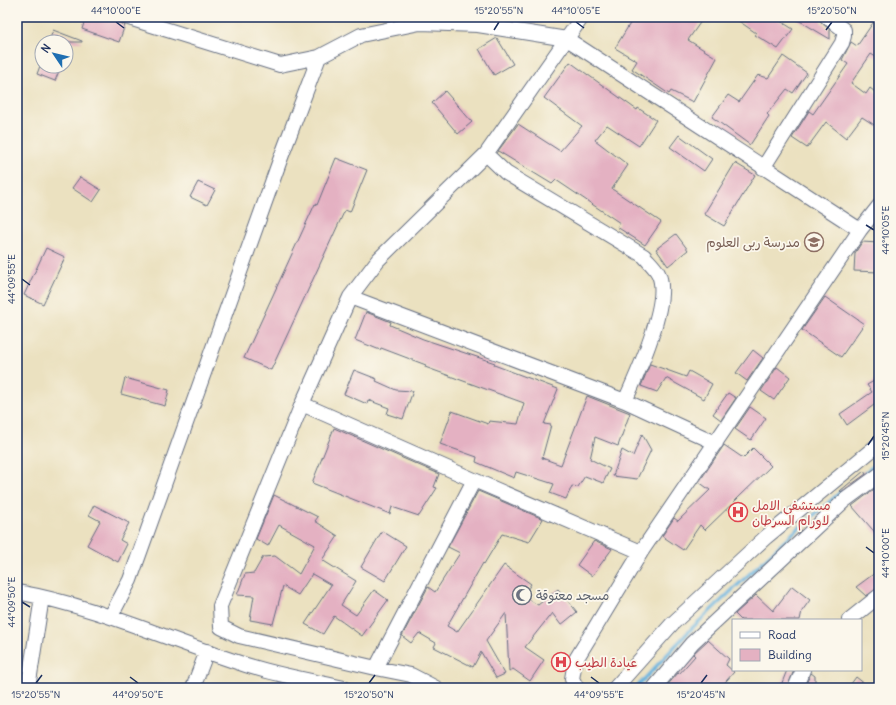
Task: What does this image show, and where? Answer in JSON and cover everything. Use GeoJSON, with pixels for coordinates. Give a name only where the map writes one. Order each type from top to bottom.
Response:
{"type":"FeatureCollection","features":[{"type":"Feature","properties":{"kind":"street"},"geometry":{"type":"LineString","coordinates":[[126,17],[280,65],[320,57],[361,35],[420,23],[478,25],[567,39],[860,230]]}},
{"type":"Feature","properties":{"kind":"street"},"geometry":{"type":"LineString","coordinates":[[436,688],[411,675],[239,636],[221,627],[220,606],[302,404],[350,297],[378,260],[486,154],[582,17]]}},
{"type":"Feature","properties":{"kind":"street"},"geometry":{"type":"LineString","coordinates":[[763,168],[842,43],[844,30],[828,17]]}},
{"type":"Feature","properties":{"kind":"street"},"geometry":{"type":"LineString","coordinates":[[111,616],[130,580],[280,160],[320,57]]}},
{"type":"Feature","properties":{"kind":"street"},"geometry":{"type":"LineString","coordinates":[[486,154],[506,173],[644,256],[658,274],[661,296],[655,326],[646,355],[625,402]]}},
{"type":"Feature","properties":{"kind":"street"},"geometry":{"type":"LineString","coordinates":[[577,688],[572,679],[575,661],[641,552],[860,230],[879,206]]}},
{"type":"Feature","properties":{"kind":"street"},"geometry":{"type":"LineString","coordinates":[[350,297],[625,402],[716,443]]}},
{"type":"Feature","properties":{"kind":"street"},"geometry":{"type":"LineString","coordinates":[[302,404],[641,552]]}},
{"type":"Feature","properties":{"kind":"street"},"geometry":{"type":"LineString","coordinates":[[615,688],[672,624],[754,548],[879,444]]}},
{"type":"Feature","properties":{"kind":"street"},"geometry":{"type":"LineString","coordinates":[[654,688],[692,643],[846,500],[879,475]]}},
{"type":"Feature","properties":{"kind":"street"},"geometry":{"type":"LineString","coordinates":[[376,668],[474,480]]}},
{"type":"Feature","properties":{"kind":"street"},"geometry":{"type":"LineString","coordinates":[[17,592],[42,597],[111,616],[247,666],[344,688]]}},
{"type":"Feature","properties":{"kind":"street"},"geometry":{"type":"LineString","coordinates":[[850,619],[879,596]]}},
{"type":"Feature","properties":{"kind":"street"},"geometry":{"type":"LineString","coordinates":[[28,688],[42,597]]}},
{"type":"Feature","properties":{"kind":"street"},"geometry":{"type":"LineString","coordinates":[[193,688],[207,651]]}},
{"type":"Feature","properties":{"kind":"street"},"geometry":{"type":"LineString","coordinates":[[794,688],[802,671]]}},
{"type":"Feature","properties":{"kind":"building"},"geometry":{"type":"Polygon","coordinates":[[[86,17],[103,17],[125,25],[119,42],[82,29],[86,17]]]}},
{"type":"Feature","properties":{"kind":"building"},"geometry":{"type":"Polygon","coordinates":[[[634,17],[704,17],[688,40],[717,58],[693,102],[671,91],[669,94],[632,69],[637,61],[615,48],[634,17]]]}},
{"type":"Feature","properties":{"kind":"building"},"geometry":{"type":"Polygon","coordinates":[[[733,17],[774,17],[793,29],[778,49],[755,35],[756,33],[733,17]]]}},
{"type":"Feature","properties":{"kind":"building"},"geometry":{"type":"Polygon","coordinates":[[[793,17],[819,17],[822,23],[830,30],[830,39],[793,17]]]}},
{"type":"Feature","properties":{"kind":"building"},"geometry":{"type":"Polygon","coordinates":[[[877,17],[879,17],[879,59],[871,54],[851,83],[866,94],[870,88],[879,95],[879,128],[862,117],[846,138],[826,122],[807,148],[792,138],[809,111],[813,114],[848,64],[842,60],[851,42],[857,46],[877,17]]]}},
{"type":"Feature","properties":{"kind":"building"},"geometry":{"type":"Polygon","coordinates":[[[53,30],[64,34],[52,34],[53,30]]]}},
{"type":"Feature","properties":{"kind":"building"},"geometry":{"type":"Polygon","coordinates":[[[74,38],[82,41],[74,42],[74,38]]]}},
{"type":"Feature","properties":{"kind":"building"},"geometry":{"type":"Polygon","coordinates":[[[497,38],[513,64],[494,75],[479,49],[497,38]]]}},
{"type":"Feature","properties":{"kind":"building"},"geometry":{"type":"Polygon","coordinates":[[[783,56],[807,73],[793,93],[787,89],[767,114],[769,116],[750,145],[712,117],[728,95],[739,102],[758,75],[768,78],[783,56]]]}},
{"type":"Feature","properties":{"kind":"building"},"geometry":{"type":"Polygon","coordinates":[[[570,62],[637,110],[638,108],[656,120],[639,146],[607,125],[595,140],[628,165],[612,189],[661,222],[645,245],[617,227],[620,223],[556,180],[552,184],[498,151],[518,124],[560,151],[582,126],[544,98],[570,62]]]}},
{"type":"Feature","properties":{"kind":"building"},"geometry":{"type":"Polygon","coordinates":[[[37,74],[58,74],[55,81],[37,74]]]}},
{"type":"Feature","properties":{"kind":"building"},"geometry":{"type":"Polygon","coordinates":[[[445,91],[472,122],[458,134],[432,103],[445,91]]]}},
{"type":"Feature","properties":{"kind":"building"},"geometry":{"type":"Polygon","coordinates":[[[679,135],[712,159],[704,171],[670,147],[679,135]]]}},
{"type":"Feature","properties":{"kind":"building"},"geometry":{"type":"Polygon","coordinates":[[[336,158],[367,170],[350,212],[345,210],[271,370],[244,358],[315,204],[317,205],[336,158]]]}},
{"type":"Feature","properties":{"kind":"building"},"geometry":{"type":"Polygon","coordinates":[[[735,163],[755,175],[724,226],[704,214],[735,163]]]}},
{"type":"Feature","properties":{"kind":"building"},"geometry":{"type":"Polygon","coordinates":[[[80,177],[101,190],[93,202],[72,188],[80,177]]]}},
{"type":"Feature","properties":{"kind":"building"},"geometry":{"type":"Polygon","coordinates":[[[198,182],[215,190],[207,205],[190,197],[198,182]]]}},
{"type":"Feature","properties":{"kind":"building"},"geometry":{"type":"Polygon","coordinates":[[[676,234],[688,250],[668,266],[656,249],[676,234]]]}},
{"type":"Feature","properties":{"kind":"building"},"geometry":{"type":"Polygon","coordinates":[[[862,242],[879,243],[879,272],[854,271],[855,253],[862,242]]]}},
{"type":"Feature","properties":{"kind":"building"},"geometry":{"type":"Polygon","coordinates":[[[46,248],[65,257],[43,304],[24,295],[46,248]]]}},
{"type":"Feature","properties":{"kind":"building"},"geometry":{"type":"Polygon","coordinates":[[[825,297],[864,324],[841,357],[802,330],[825,297]]]}},
{"type":"Feature","properties":{"kind":"building"},"geometry":{"type":"Polygon","coordinates":[[[366,312],[391,322],[390,325],[423,339],[495,363],[494,365],[558,389],[544,424],[551,425],[542,458],[561,465],[587,396],[630,413],[618,446],[595,437],[590,459],[610,469],[603,483],[585,476],[578,487],[572,486],[566,499],[550,493],[554,484],[516,472],[514,478],[476,462],[477,457],[440,444],[452,411],[488,424],[489,421],[518,424],[524,403],[425,367],[426,365],[381,348],[380,350],[355,340],[366,312]]]}},
{"type":"Feature","properties":{"kind":"building"},"geometry":{"type":"Polygon","coordinates":[[[753,350],[763,358],[747,381],[736,373],[753,350]]]}},
{"type":"Feature","properties":{"kind":"building"},"geometry":{"type":"Polygon","coordinates":[[[650,364],[686,377],[689,371],[712,384],[704,399],[666,378],[657,392],[641,386],[650,364]]]}},
{"type":"Feature","properties":{"kind":"building"},"geometry":{"type":"Polygon","coordinates":[[[777,367],[790,377],[774,400],[761,391],[777,367]]]}},
{"type":"Feature","properties":{"kind":"building"},"geometry":{"type":"Polygon","coordinates":[[[354,370],[377,379],[376,381],[396,390],[413,391],[403,419],[387,414],[389,408],[368,400],[367,404],[344,394],[354,370]]]}},
{"type":"Feature","properties":{"kind":"building"},"geometry":{"type":"Polygon","coordinates":[[[125,378],[169,390],[165,406],[121,394],[125,378]]]}},
{"type":"Feature","properties":{"kind":"building"},"geometry":{"type":"Polygon","coordinates":[[[879,378],[879,404],[878,402],[847,425],[840,414],[872,392],[867,385],[879,378]]]}},
{"type":"Feature","properties":{"kind":"building"},"geometry":{"type":"Polygon","coordinates":[[[728,393],[736,398],[721,420],[713,414],[728,393]]]}},
{"type":"Feature","properties":{"kind":"building"},"geometry":{"type":"Polygon","coordinates":[[[750,407],[766,418],[751,440],[735,429],[750,407]]]}},
{"type":"Feature","properties":{"kind":"building"},"geometry":{"type":"Polygon","coordinates":[[[334,428],[439,474],[434,487],[437,488],[419,516],[392,507],[390,514],[312,483],[334,428]]]}},
{"type":"Feature","properties":{"kind":"building"},"geometry":{"type":"Polygon","coordinates":[[[642,434],[651,450],[637,479],[613,476],[622,450],[633,456],[642,434]]]}},
{"type":"Feature","properties":{"kind":"building"},"geometry":{"type":"Polygon","coordinates":[[[724,445],[743,458],[753,448],[771,466],[705,530],[700,525],[683,550],[662,536],[674,518],[678,521],[710,490],[699,482],[724,445]]]}},
{"type":"Feature","properties":{"kind":"building"},"geometry":{"type":"Polygon","coordinates":[[[864,471],[866,474],[841,492],[840,491],[864,471]]]}},
{"type":"Feature","properties":{"kind":"building"},"geometry":{"type":"Polygon","coordinates":[[[877,487],[879,490],[879,537],[852,506],[877,487]]]}},
{"type":"Feature","properties":{"kind":"building"},"geometry":{"type":"Polygon","coordinates":[[[478,491],[543,519],[529,542],[502,534],[484,564],[483,563],[447,626],[457,632],[504,565],[531,584],[523,596],[538,605],[558,589],[577,612],[561,625],[552,613],[525,647],[544,660],[530,681],[513,669],[509,671],[506,613],[486,641],[505,674],[496,678],[481,652],[473,667],[434,647],[436,643],[419,633],[411,643],[402,636],[428,587],[435,592],[460,553],[448,547],[478,491]]]}},
{"type":"Feature","properties":{"kind":"building"},"geometry":{"type":"Polygon","coordinates":[[[274,495],[318,517],[315,521],[338,536],[322,560],[356,581],[341,605],[356,615],[374,590],[388,600],[362,636],[334,616],[323,634],[305,624],[331,585],[312,574],[298,595],[283,586],[273,624],[250,620],[254,596],[237,595],[245,574],[254,573],[263,557],[275,556],[299,574],[315,545],[279,525],[268,546],[256,539],[274,495]]]}},
{"type":"Feature","properties":{"kind":"building"},"geometry":{"type":"Polygon","coordinates":[[[94,505],[129,523],[120,540],[127,544],[118,562],[87,545],[100,521],[89,515],[94,505]]]}},
{"type":"Feature","properties":{"kind":"building"},"geometry":{"type":"Polygon","coordinates":[[[382,531],[406,546],[385,581],[361,567],[382,531]]]}},
{"type":"Feature","properties":{"kind":"building"},"geometry":{"type":"Polygon","coordinates":[[[594,541],[612,549],[592,576],[577,565],[594,541]]]}},
{"type":"Feature","properties":{"kind":"building"},"geometry":{"type":"Polygon","coordinates":[[[879,570],[879,588],[866,596],[856,587],[879,570]]]}},
{"type":"Feature","properties":{"kind":"building"},"geometry":{"type":"Polygon","coordinates":[[[792,586],[810,600],[802,611],[800,619],[740,619],[735,614],[756,595],[773,611],[792,586]]]}},
{"type":"Feature","properties":{"kind":"building"},"geometry":{"type":"Polygon","coordinates":[[[708,640],[729,659],[726,665],[734,672],[720,688],[665,688],[695,656],[693,654],[708,640]]]}},
{"type":"Feature","properties":{"kind":"building"},"geometry":{"type":"Polygon","coordinates":[[[787,671],[794,671],[787,688],[780,688],[787,671]]]}},
{"type":"Feature","properties":{"kind":"building"},"geometry":{"type":"Polygon","coordinates":[[[811,673],[815,676],[815,688],[804,688],[811,673]]]}},
{"type":"Feature","properties":{"kind":"building"},"geometry":{"type":"Polygon","coordinates":[[[856,677],[870,688],[848,688],[856,677]]]}},
{"type":"Feature","properties":{"kind":"waterway"},"geometry":{"type":"LineString","coordinates":[[862,475],[879,462]]}},
{"type":"Feature","properties":{"kind":"waterway"},"geometry":{"type":"LineString","coordinates":[[636,688],[692,628],[792,534],[843,490]]}},
{"type":"Feature","properties":{"kind":"place","name":"مدرسة ربى العلوم"},"geometry":{"type":"Point","coordinates":[814,242]}},
{"type":"Feature","properties":{"kind":"place","name":"مستشفى الامل لاورام السرطان"},"geometry":{"type":"Point","coordinates":[738,512]}},
{"type":"Feature","properties":{"kind":"place","name":"مسجد معتوقة"},"geometry":{"type":"Point","coordinates":[522,595]}},
{"type":"Feature","properties":{"kind":"place","name":"عيادة الطيب"},"geometry":{"type":"Point","coordinates":[561,662]}}]}
